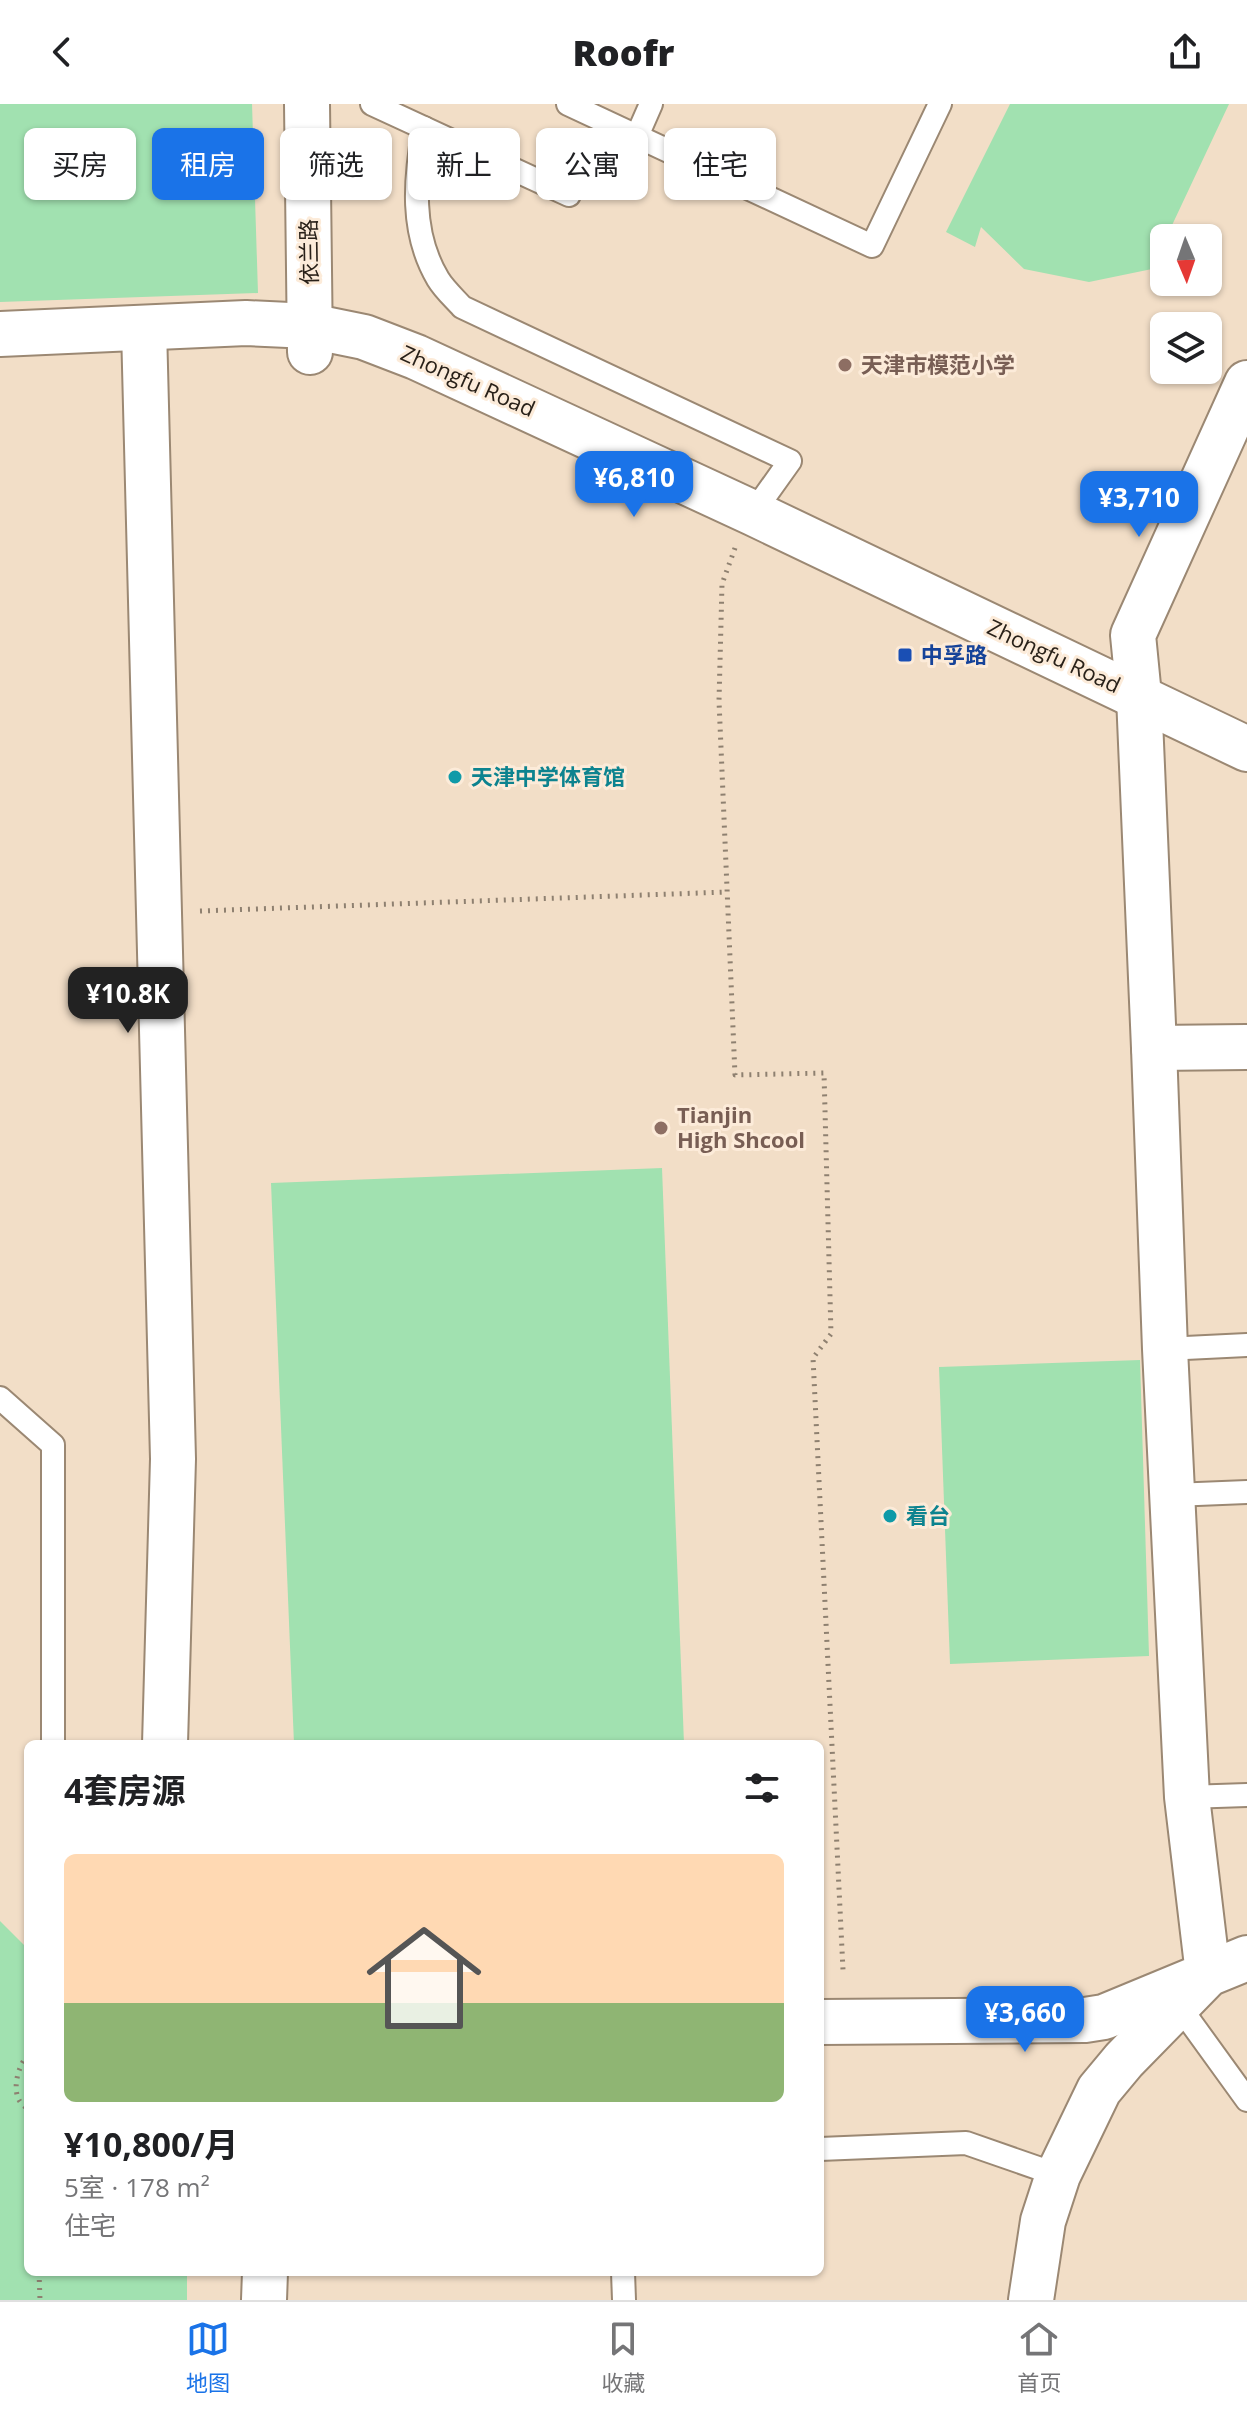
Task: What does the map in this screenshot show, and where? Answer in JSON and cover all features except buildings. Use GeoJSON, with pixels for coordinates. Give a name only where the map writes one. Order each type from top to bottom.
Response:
{"type":"FeatureCollection","features":[{"type":"Feature","properties":{"kind":"street","name":"依兰路"},"geometry":{"type":"LineString","coordinates":[[307,104],[310,339]]}},
{"type":"Feature","properties":{"kind":"street","name":"Zhongfu Road"},"geometry":{"type":"LineString","coordinates":[[0,359],[246,323],[310,339],[364,337],[416,357],[747,522],[1139,707],[1247,767]]}},
{"type":"Feature","properties":{"kind":"street","name":"Zhongfu Road"},"geometry":{"type":"LineString","coordinates":[[0,334],[144,340]]}},
{"type":"Feature","properties":{"kind":"street"},"geometry":{"type":"LineString","coordinates":[[144,340],[173,1459],[165,1740]]}},
{"type":"Feature","properties":{"kind":"street"},"geometry":{"type":"LineString","coordinates":[[1228,1966],[1187,1797],[1139,707],[1133,635],[1247,383]]}},
{"type":"Feature","properties":{"kind":"street","name":"Zhongfu Road"},"geometry":{"type":"LineString","coordinates":[[1139,707],[1247,749]]}},
{"type":"Feature","properties":{"kind":"street"},"geometry":{"type":"LineString","coordinates":[[1154,1048],[1247,1047]]}},
{"type":"Feature","properties":{"kind":"street"},"geometry":{"type":"LineString","coordinates":[[1031,2300],[1043,2221],[1058,2175],[1099,2090],[1124,2060],[1179,2006],[1228,1966]]}},
{"type":"Feature","properties":{"kind":"street"},"geometry":{"type":"LineString","coordinates":[[824,2022],[1085,2020],[1104,2017],[1228,1966]]}},
{"type":"Feature","properties":{"kind":"street"},"geometry":{"type":"LineString","coordinates":[[1057,2020],[1069,2030],[1089,2057],[1099,2090]]}},
{"type":"Feature","properties":{"kind":"street"},"geometry":{"type":"LineString","coordinates":[[264,2300],[265,2276]]}},
{"type":"Feature","properties":{"kind":"lane"},"geometry":{"type":"LineString","coordinates":[[372,104],[424,128]]}},
{"type":"Feature","properties":{"kind":"lane"},"geometry":{"type":"LineString","coordinates":[[568,104],[620,128]]}},
{"type":"Feature","properties":{"kind":"lane"},"geometry":{"type":"LineString","coordinates":[[640,128],[651,104]]}},
{"type":"Feature","properties":{"kind":"lane"},"geometry":{"type":"LineString","coordinates":[[648,141],[872,246],[940,104]]}},
{"type":"Feature","properties":{"kind":"lane"},"geometry":{"type":"LineString","coordinates":[[417,200],[418,229],[438,279],[462,307],[790,461],[747,522]]}},
{"type":"Feature","properties":{"kind":"lane"},"geometry":{"type":"LineString","coordinates":[[1165,1349],[1247,1345]]}},
{"type":"Feature","properties":{"kind":"lane"},"geometry":{"type":"LineString","coordinates":[[0,1398],[53,1445],[53,1740]]}},
{"type":"Feature","properties":{"kind":"lane"},"geometry":{"type":"LineString","coordinates":[[1173,1495],[1247,1492]]}},
{"type":"Feature","properties":{"kind":"lane"},"geometry":{"type":"LineString","coordinates":[[1187,1797],[1247,1795]]}},
{"type":"Feature","properties":{"kind":"lane"},"geometry":{"type":"LineString","coordinates":[[1179,2006],[1247,2100]]}},
{"type":"Feature","properties":{"kind":"lane"},"geometry":{"type":"LineString","coordinates":[[824,2149],[966,2143],[1058,2175]]}},
{"type":"Feature","properties":{"kind":"lane"},"geometry":{"type":"LineString","coordinates":[[623,2276],[624,2300]]}},
{"type":"Feature","properties":{"kind":"path"},"geometry":{"type":"LineString","coordinates":[[747,522],[722,584],[719,701],[735,1075],[824,1073],[831,1334],[813,1358],[843,1970]]}},
{"type":"Feature","properties":{"kind":"path"},"geometry":{"type":"LineString","coordinates":[[196,911],[727,892]]}},
{"type":"Feature","properties":{"kind":"path"},"geometry":{"type":"LineString","coordinates":[[24,2059],[16,2084],[18,2099],[24,2106]]}},
{"type":"Feature","properties":{"kind":"path"},"geometry":{"type":"LineString","coordinates":[[39,2276],[40,2300]]}},
{"type":"Feature","properties":{"kind":"green space"},"geometry":{"type":"Polygon","coordinates":[[[0,104],[252,104],[253,128],[152,128],[152,200],[255,200],[258,293],[0,302],[0,104]]]}},
{"type":"Feature","properties":{"kind":"green space"},"geometry":{"type":"Polygon","coordinates":[[[1010,104],[1229,104],[1173,224],[1150,224],[1150,269],[1089,282],[1024,269],[981,227],[975,247],[946,232],[1010,104]]]}},
{"type":"Feature","properties":{"kind":"green space"},"geometry":{"type":"Polygon","coordinates":[[[662,1168],[684,1740],[294,1740],[271,1183],[662,1168]]]}},
{"type":"Feature","properties":{"kind":"green space"},"geometry":{"type":"Polygon","coordinates":[[[1140,1360],[1149,1656],[950,1664],[939,1367],[1140,1360]]]}},
{"type":"Feature","properties":{"kind":"green space"},"geometry":{"type":"Polygon","coordinates":[[[0,1921],[24,1945],[24,2276],[187,2276],[187,2300],[0,2300],[0,1921]]]}},
{"type":"Feature","properties":{"kind":"place","name":"天津市模范小学"},"geometry":{"type":"Point","coordinates":[845,365]}},
{"type":"Feature","properties":{"kind":"place","name":"中孚路"},"geometry":{"type":"Point","coordinates":[905,655]}},
{"type":"Feature","properties":{"kind":"place","name":"天津中学体育馆"},"geometry":{"type":"Point","coordinates":[455,777]}},
{"type":"Feature","properties":{"kind":"place","name":"Tianjin High Shcool"},"geometry":{"type":"Point","coordinates":[661,1128]}},
{"type":"Feature","properties":{"kind":"place","name":"看台"},"geometry":{"type":"Point","coordinates":[890,1516]}}]}
